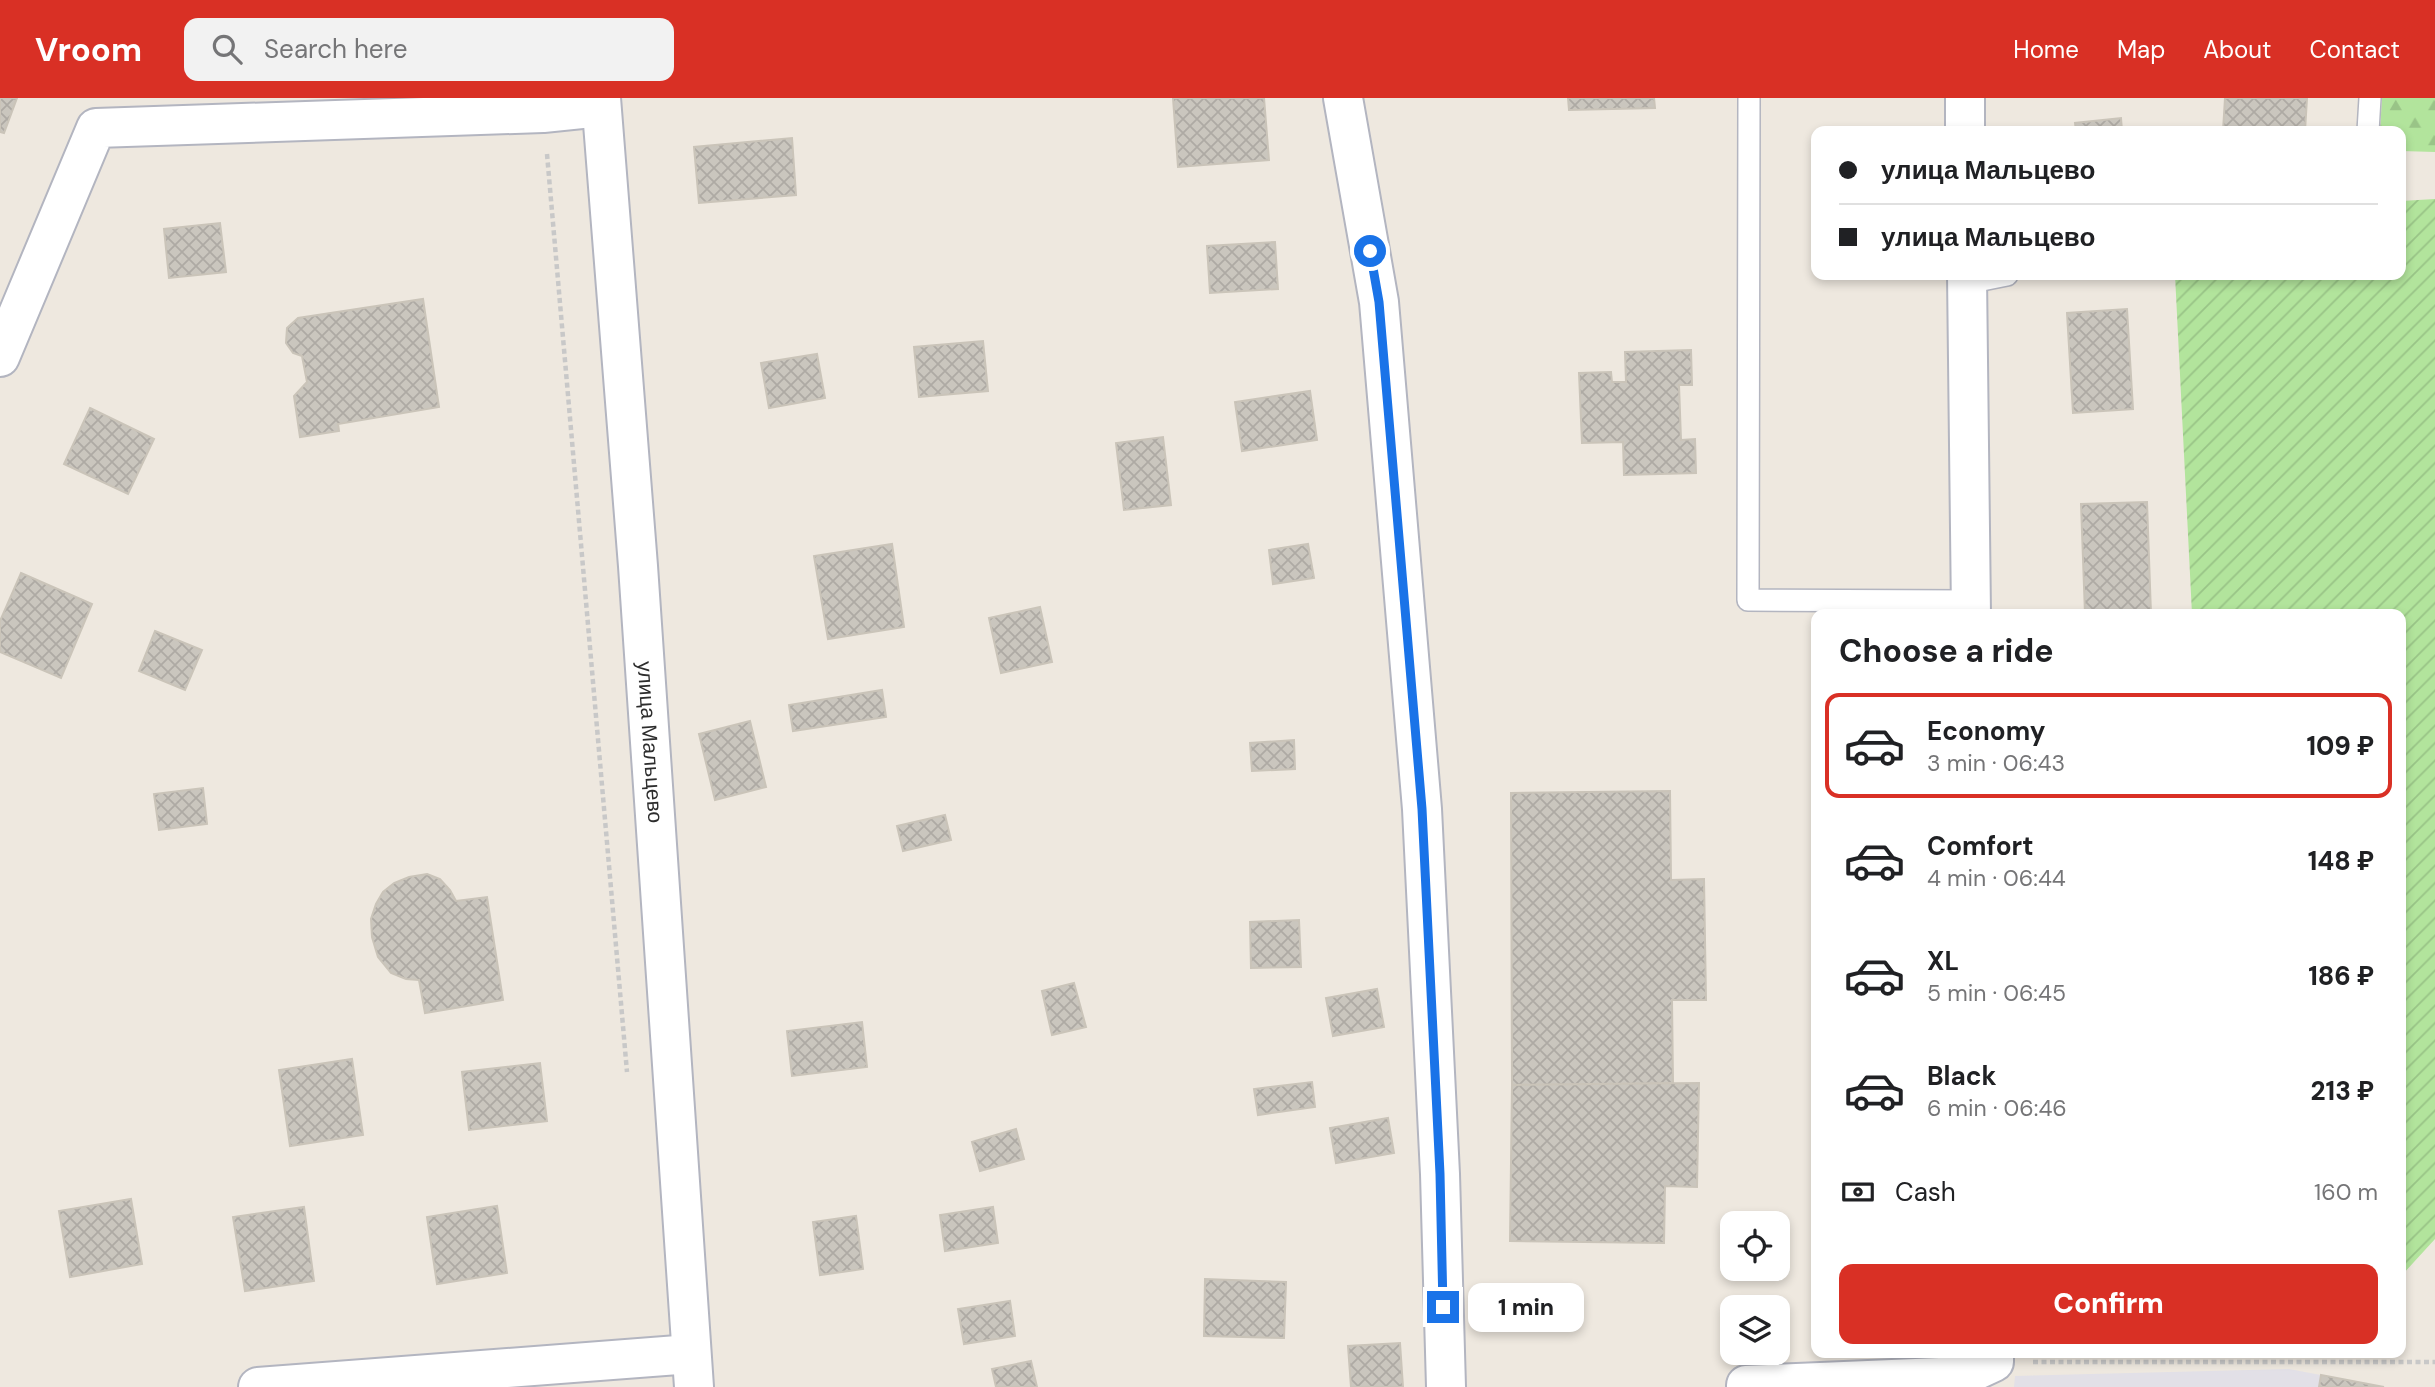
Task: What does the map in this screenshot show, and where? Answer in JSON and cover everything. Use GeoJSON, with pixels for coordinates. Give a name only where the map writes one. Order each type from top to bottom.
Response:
{"type":"FeatureCollection","features":[{"type":"Feature","properties":{"kind":"street"},"geometry":{"type":"LineString","coordinates":[[1343,98],[1379,302],[1420,783],[1440,1174],[1446,1387]]}},
{"type":"Feature","properties":{"kind":"street"},"geometry":{"type":"LineString","coordinates":[[1965,98],[1965,126]]}},
{"type":"Feature","properties":{"kind":"street"},"geometry":{"type":"LineString","coordinates":[[0,357],[96,128],[543,113],[601,102]]}},
{"type":"Feature","properties":{"kind":"street","name":"улица Мальцево"},"geometry":{"type":"LineString","coordinates":[[601,102],[638,566],[693,1370]]}},
{"type":"Feature","properties":{"kind":"street"},"geometry":{"type":"LineString","coordinates":[[1967,280],[1971,608]]}},
{"type":"Feature","properties":{"kind":"street"},"geometry":{"type":"LineString","coordinates":[[1746,1387],[1964,1376],[1992,1358]]}},
{"type":"Feature","properties":{"kind":"street"},"geometry":{"type":"LineString","coordinates":[[258,1387],[693,1370]]}},
{"type":"Feature","properties":{"kind":"lane"},"geometry":{"type":"LineString","coordinates":[[1749,98],[1748,600],[1971,608]]}},
{"type":"Feature","properties":{"kind":"lane"},"geometry":{"type":"LineString","coordinates":[[2368,126],[2370,98]]}},
{"type":"Feature","properties":{"kind":"path"},"geometry":{"type":"LineString","coordinates":[[543,113],[628,1080]]}},
{"type":"Feature","properties":{"kind":"path"},"geometry":{"type":"LineString","coordinates":[[2082,1358],[2435,1362]]}},
{"type":"Feature","properties":{"kind":"shaded area"},"geometry":{"type":"Polygon","coordinates":[[[2289,1369],[2384,1387],[2014,1387],[2015,1376],[2289,1369]]]}},
{"type":"Feature","properties":{"kind":"green space"},"geometry":{"type":"Polygon","coordinates":[[[2382,98],[2435,98],[2435,152],[2406,151],[2406,126],[2380,126],[2382,98]]]}},
{"type":"Feature","properties":{"kind":"green space"},"geometry":{"type":"Polygon","coordinates":[[[2435,199],[2435,1239],[2406,1271],[2406,609],[2192,609],[2175,280],[2406,280],[2406,201],[2435,199]]]}},
{"type":"Feature","properties":{"kind":"building"},"geometry":{"type":"Polygon","coordinates":[[[0,98],[17,98],[4,133],[0,132],[0,98]]]}},
{"type":"Feature","properties":{"kind":"building"},"geometry":{"type":"Polygon","coordinates":[[[1173,98],[1264,98],[1269,160],[1178,167],[1173,98]]]}},
{"type":"Feature","properties":{"kind":"building"},"geometry":{"type":"Polygon","coordinates":[[[1568,98],[1654,98],[1655,108],[1569,110],[1568,98]]]}},
{"type":"Feature","properties":{"kind":"building"},"geometry":{"type":"Polygon","coordinates":[[[2225,98],[2307,98],[2305,126],[2223,126],[2225,98]]]}},
{"type":"Feature","properties":{"kind":"building"},"geometry":{"type":"Polygon","coordinates":[[[2121,118],[2122,126],[2075,126],[2075,123],[2121,118]]]}},
{"type":"Feature","properties":{"kind":"building"},"geometry":{"type":"Polygon","coordinates":[[[792,138],[796,195],[699,203],[694,147],[792,138]]]}},
{"type":"Feature","properties":{"kind":"building"},"geometry":{"type":"Polygon","coordinates":[[[220,223],[226,272],[169,278],[164,229],[220,223]]]}},
{"type":"Feature","properties":{"kind":"building"},"geometry":{"type":"Polygon","coordinates":[[[1275,242],[1278,289],[1210,293],[1207,246],[1275,242]]]}},
{"type":"Feature","properties":{"kind":"building"},"geometry":{"type":"Polygon","coordinates":[[[423,299],[439,407],[338,424],[339,431],[300,437],[294,396],[307,382],[302,356],[293,353],[286,343],[287,328],[298,318],[423,299]]]}},
{"type":"Feature","properties":{"kind":"building"},"geometry":{"type":"Polygon","coordinates":[[[2127,309],[2133,409],[2073,413],[2067,313],[2127,309]]]}},
{"type":"Feature","properties":{"kind":"building"},"geometry":{"type":"Polygon","coordinates":[[[983,341],[988,391],[919,397],[914,347],[983,341]]]}},
{"type":"Feature","properties":{"kind":"building"},"geometry":{"type":"Polygon","coordinates":[[[1691,350],[1692,385],[1679,385],[1681,440],[1695,439],[1696,473],[1624,475],[1623,442],[1582,443],[1579,373],[1611,372],[1612,382],[1626,382],[1625,352],[1691,350]]]}},
{"type":"Feature","properties":{"kind":"building"},"geometry":{"type":"Polygon","coordinates":[[[817,354],[825,398],[769,408],[761,363],[817,354]]]}},
{"type":"Feature","properties":{"kind":"building"},"geometry":{"type":"Polygon","coordinates":[[[1310,391],[1317,440],[1242,451],[1235,402],[1310,391]]]}},
{"type":"Feature","properties":{"kind":"building"},"geometry":{"type":"Polygon","coordinates":[[[90,408],[154,439],[128,494],[64,464],[90,408]]]}},
{"type":"Feature","properties":{"kind":"building"},"geometry":{"type":"Polygon","coordinates":[[[1163,437],[1171,505],[1124,510],[1116,443],[1163,437]]]}},
{"type":"Feature","properties":{"kind":"building"},"geometry":{"type":"Polygon","coordinates":[[[2147,502],[2151,609],[2085,609],[2081,504],[2147,502]]]}},
{"type":"Feature","properties":{"kind":"building"},"geometry":{"type":"Polygon","coordinates":[[[892,544],[904,627],[828,639],[814,556],[892,544]]]}},
{"type":"Feature","properties":{"kind":"building"},"geometry":{"type":"Polygon","coordinates":[[[1308,544],[1314,578],[1273,584],[1269,550],[1308,544]]]}},
{"type":"Feature","properties":{"kind":"building"},"geometry":{"type":"Polygon","coordinates":[[[21,573],[92,604],[61,678],[0,652],[0,621],[21,573]]]}},
{"type":"Feature","properties":{"kind":"building"},"geometry":{"type":"Polygon","coordinates":[[[1040,607],[1052,662],[1001,673],[989,618],[1040,607]]]}},
{"type":"Feature","properties":{"kind":"building"},"geometry":{"type":"Polygon","coordinates":[[[155,631],[202,650],[185,690],[139,671],[155,631]]]}},
{"type":"Feature","properties":{"kind":"building"},"geometry":{"type":"Polygon","coordinates":[[[882,690],[886,717],[793,731],[789,705],[882,690]]]}},
{"type":"Feature","properties":{"kind":"building"},"geometry":{"type":"Polygon","coordinates":[[[750,721],[766,787],[715,800],[699,734],[750,721]]]}},
{"type":"Feature","properties":{"kind":"building"},"geometry":{"type":"Polygon","coordinates":[[[1294,740],[1295,769],[1252,771],[1250,743],[1294,740]]]}},
{"type":"Feature","properties":{"kind":"building"},"geometry":{"type":"Polygon","coordinates":[[[203,788],[207,824],[159,830],[154,794],[203,788]]]}},
{"type":"Feature","properties":{"kind":"building"},"geometry":{"type":"Polygon","coordinates":[[[1670,791],[1671,880],[1704,879],[1706,1000],[1672,1000],[1673,1083],[1512,1085],[1511,793],[1670,791]]]}},
{"type":"Feature","properties":{"kind":"building"},"geometry":{"type":"Polygon","coordinates":[[[945,815],[951,840],[903,851],[897,826],[945,815]]]}},
{"type":"Feature","properties":{"kind":"building"},"geometry":{"type":"Polygon","coordinates":[[[427,874],[440,879],[456,901],[487,897],[503,1000],[425,1013],[419,980],[406,979],[391,973],[378,957],[372,937],[371,919],[383,892],[394,883],[427,874]]]}},
{"type":"Feature","properties":{"kind":"building"},"geometry":{"type":"Polygon","coordinates":[[[1299,920],[1301,967],[1251,968],[1250,922],[1299,920]]]}},
{"type":"Feature","properties":{"kind":"building"},"geometry":{"type":"Polygon","coordinates":[[[1074,983],[1086,1027],[1052,1035],[1042,991],[1074,983]]]}},
{"type":"Feature","properties":{"kind":"building"},"geometry":{"type":"Polygon","coordinates":[[[1377,989],[1384,1027],[1333,1036],[1326,998],[1377,989]]]}},
{"type":"Feature","properties":{"kind":"building"},"geometry":{"type":"Polygon","coordinates":[[[862,1022],[867,1067],[792,1076],[787,1031],[862,1022]]]}},
{"type":"Feature","properties":{"kind":"building"},"geometry":{"type":"Polygon","coordinates":[[[352,1059],[363,1135],[290,1146],[279,1070],[352,1059]]]}},
{"type":"Feature","properties":{"kind":"building"},"geometry":{"type":"Polygon","coordinates":[[[540,1063],[547,1121],[469,1130],[462,1072],[540,1063]]]}},
{"type":"Feature","properties":{"kind":"building"},"geometry":{"type":"Polygon","coordinates":[[[1312,1082],[1315,1107],[1258,1115],[1254,1089],[1312,1082]]]}},
{"type":"Feature","properties":{"kind":"building"},"geometry":{"type":"Polygon","coordinates":[[[1699,1083],[1697,1187],[1665,1186],[1664,1243],[1510,1241],[1512,1085],[1699,1083]]]}},
{"type":"Feature","properties":{"kind":"building"},"geometry":{"type":"Polygon","coordinates":[[[1388,1118],[1394,1153],[1336,1163],[1330,1128],[1388,1118]]]}},
{"type":"Feature","properties":{"kind":"building"},"geometry":{"type":"Polygon","coordinates":[[[1016,1129],[1024,1159],[980,1171],[972,1142],[1016,1129]]]}},
{"type":"Feature","properties":{"kind":"building"},"geometry":{"type":"Polygon","coordinates":[[[131,1199],[142,1264],[70,1277],[59,1211],[131,1199]]]}},
{"type":"Feature","properties":{"kind":"building"},"geometry":{"type":"Polygon","coordinates":[[[497,1206],[507,1273],[437,1284],[427,1217],[497,1206]]]}},
{"type":"Feature","properties":{"kind":"building"},"geometry":{"type":"Polygon","coordinates":[[[304,1207],[314,1281],[245,1291],[233,1217],[304,1207]]]}},
{"type":"Feature","properties":{"kind":"building"},"geometry":{"type":"Polygon","coordinates":[[[993,1207],[998,1243],[945,1251],[940,1215],[993,1207]]]}},
{"type":"Feature","properties":{"kind":"building"},"geometry":{"type":"Polygon","coordinates":[[[856,1216],[863,1269],[820,1275],[813,1222],[856,1216]]]}},
{"type":"Feature","properties":{"kind":"building"},"geometry":{"type":"Polygon","coordinates":[[[1205,1279],[1286,1282],[1284,1338],[1204,1336],[1205,1279]]]}},
{"type":"Feature","properties":{"kind":"building"},"geometry":{"type":"Polygon","coordinates":[[[1010,1301],[1015,1336],[964,1344],[958,1309],[1010,1301]]]}},
{"type":"Feature","properties":{"kind":"building"},"geometry":{"type":"Polygon","coordinates":[[[1400,1343],[1403,1387],[1351,1387],[1348,1346],[1400,1343]]]}},
{"type":"Feature","properties":{"kind":"building"},"geometry":{"type":"Polygon","coordinates":[[[1031,1361],[1037,1387],[996,1387],[992,1369],[1031,1361]]]}},
{"type":"Feature","properties":{"kind":"building"},"geometry":{"type":"Polygon","coordinates":[[[2321,1375],[2384,1387],[2319,1387],[2321,1375]]]}},
{"type":"Feature","properties":{"kind":"route"},"geometry":{"type":"LineString","coordinates":[[1370,251],[1379,302],[1422,809],[1440,1174],[1443,1307]]}}]}
